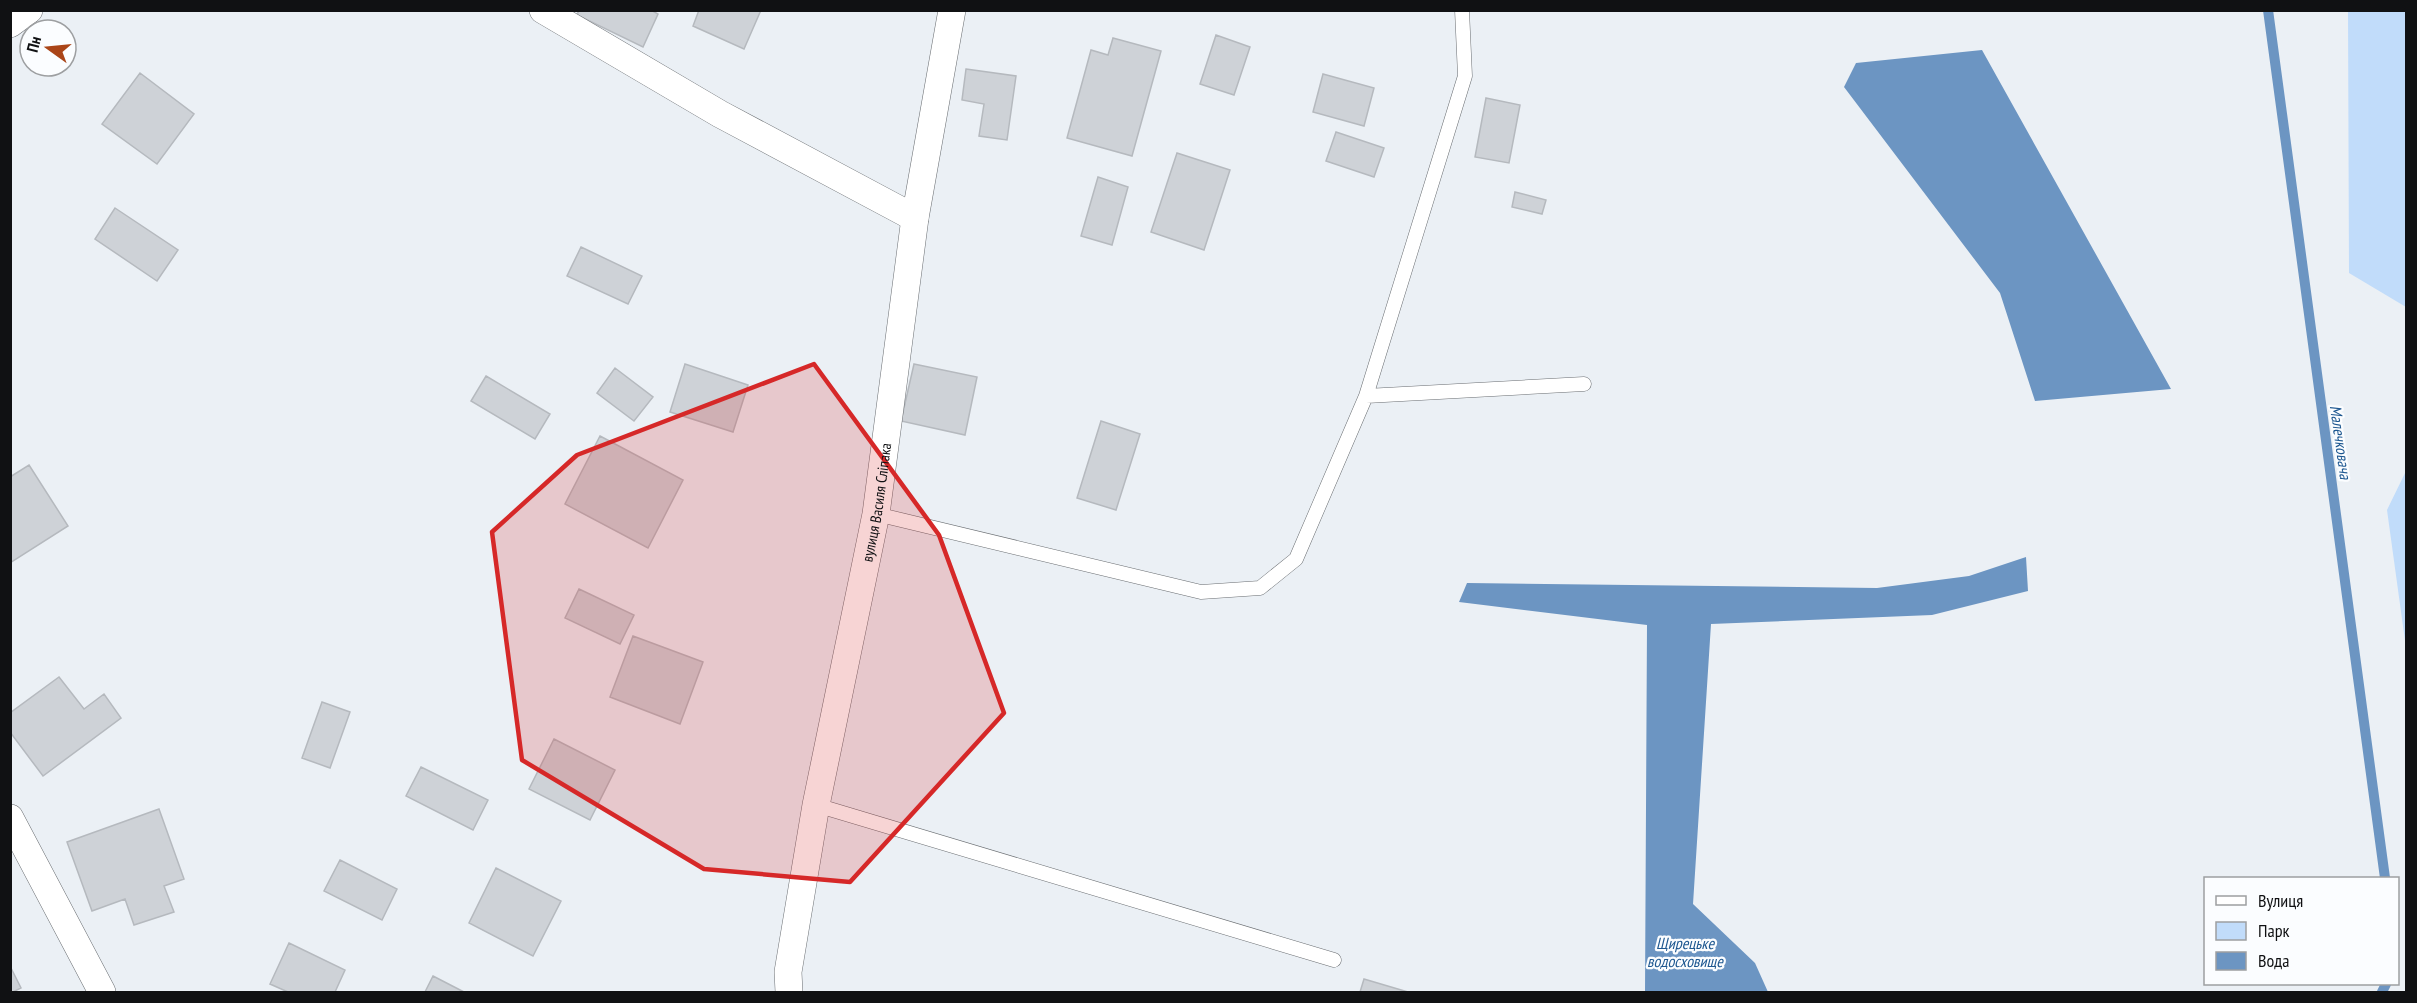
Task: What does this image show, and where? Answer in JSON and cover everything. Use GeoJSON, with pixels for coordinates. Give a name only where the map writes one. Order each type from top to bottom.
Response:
{"type":"FeatureCollection","features":[{"type":"Feature","properties":{"kind":"street"},"geometry":{"type":"LineString","coordinates":[[10,24],[29,10]]}},
{"type":"Feature","properties":{"kind":"street"},"geometry":{"type":"LineString","coordinates":[[543,10],[720,114],[915,218]]}},
{"type":"Feature","properties":{"kind":"street","name":"вулиця Василя Сліпака"},"geometry":{"type":"LineString","coordinates":[[789,993],[788,972],[816,805],[876,514],[915,218],[952,10]]}},
{"type":"Feature","properties":{"kind":"street"},"geometry":{"type":"LineString","coordinates":[[10,818],[102,993]]}},
{"type":"Feature","properties":{"kind":"lane"},"geometry":{"type":"LineString","coordinates":[[876,514],[1201,592],[1260,588],[1296,559],[1366,396],[1465,75],[1462,10]]}},
{"type":"Feature","properties":{"kind":"lane"},"geometry":{"type":"LineString","coordinates":[[1366,396],[1584,384]]}},
{"type":"Feature","properties":{"kind":"lane"},"geometry":{"type":"LineString","coordinates":[[816,805],[1334,960]]}},
{"type":"Feature","properties":{"kind":"highlighted area"},"geometry":{"type":"Polygon","coordinates":[[[814,364],[939,535],[1004,713],[850,882],[704,869],[522,760],[492,532],[577,455],[814,364]]]}},
{"type":"Feature","properties":{"kind":"green space"},"geometry":{"type":"Polygon","coordinates":[[[2348,11],[2406,11],[2406,307],[2349,273],[2348,11]]]}},
{"type":"Feature","properties":{"kind":"green space"},"geometry":{"type":"Polygon","coordinates":[[[2406,471],[2406,648],[2387,510],[2406,471]]]}},
{"type":"Feature","properties":{"kind":"water"},"geometry":{"type":"Polygon","coordinates":[[[1982,50],[2171,389],[2035,401],[2000,293],[1844,87],[1856,63],[1982,50]]]}},
{"type":"Feature","properties":{"kind":"water","name":"Щирецьке водосховище"},"geometry":{"type":"Polygon","coordinates":[[[2026,557],[2028,591],[1932,615],[1711,624],[1693,904],[1755,963],[1768,992],[1645,992],[1647,625],[1459,602],[1467,583],[1877,588],[1969,576],[2026,557]]]}},
{"type":"Feature","properties":{"kind":"building"},"geometry":{"type":"Polygon","coordinates":[[[579,10],[651,10],[658,14],[643,47],[577,15],[579,10]]]}},
{"type":"Feature","properties":{"kind":"building"},"geometry":{"type":"Polygon","coordinates":[[[699,10],[761,10],[744,49],[693,26],[699,10]]]}},
{"type":"Feature","properties":{"kind":"building"},"geometry":{"type":"Polygon","coordinates":[[[1216,35],[1250,47],[1234,95],[1200,84],[1216,35]]]}},
{"type":"Feature","properties":{"kind":"building"},"geometry":{"type":"Polygon","coordinates":[[[1113,38],[1161,51],[1132,156],[1067,138],[1091,50],[1108,55],[1113,38]]]}},
{"type":"Feature","properties":{"kind":"building"},"geometry":{"type":"Polygon","coordinates":[[[966,69],[1016,76],[1007,140],[979,136],[984,104],[962,100],[966,69]]]}},
{"type":"Feature","properties":{"kind":"building"},"geometry":{"type":"Polygon","coordinates":[[[140,73],[194,114],[157,164],[102,124],[140,73]]]}},
{"type":"Feature","properties":{"kind":"building"},"geometry":{"type":"Polygon","coordinates":[[[1323,74],[1374,88],[1364,126],[1313,112],[1323,74]]]}},
{"type":"Feature","properties":{"kind":"building"},"geometry":{"type":"Polygon","coordinates":[[[1486,98],[1520,105],[1509,163],[1475,157],[1486,98]]]}},
{"type":"Feature","properties":{"kind":"building"},"geometry":{"type":"Polygon","coordinates":[[[1336,132],[1384,148],[1374,177],[1326,161],[1336,132]]]}},
{"type":"Feature","properties":{"kind":"building"},"geometry":{"type":"Polygon","coordinates":[[[1177,153],[1230,170],[1204,250],[1151,232],[1177,153]]]}},
{"type":"Feature","properties":{"kind":"building"},"geometry":{"type":"Polygon","coordinates":[[[1098,177],[1128,187],[1112,245],[1081,236],[1098,177]]]}},
{"type":"Feature","properties":{"kind":"building"},"geometry":{"type":"Polygon","coordinates":[[[1515,192],[1546,200],[1542,214],[1512,207],[1515,192]]]}},
{"type":"Feature","properties":{"kind":"building"},"geometry":{"type":"Polygon","coordinates":[[[115,208],[178,250],[157,281],[95,239],[115,208]]]}},
{"type":"Feature","properties":{"kind":"building"},"geometry":{"type":"Polygon","coordinates":[[[581,247],[642,276],[628,304],[567,276],[581,247]]]}},
{"type":"Feature","properties":{"kind":"building"},"geometry":{"type":"Polygon","coordinates":[[[685,364],[748,385],[733,432],[670,412],[685,364]]]}},
{"type":"Feature","properties":{"kind":"building"},"geometry":{"type":"Polygon","coordinates":[[[914,364],[977,377],[965,435],[901,421],[914,364]]]}},
{"type":"Feature","properties":{"kind":"building"},"geometry":{"type":"Polygon","coordinates":[[[615,368],[653,397],[634,421],[597,393],[615,368]]]}},
{"type":"Feature","properties":{"kind":"building"},"geometry":{"type":"Polygon","coordinates":[[[486,376],[550,414],[535,439],[471,401],[486,376]]]}},
{"type":"Feature","properties":{"kind":"building"},"geometry":{"type":"Polygon","coordinates":[[[1101,421],[1140,434],[1116,510],[1077,498],[1101,421]]]}},
{"type":"Feature","properties":{"kind":"building"},"geometry":{"type":"Polygon","coordinates":[[[600,436],[683,480],[648,548],[565,504],[600,436]]]}},
{"type":"Feature","properties":{"kind":"building"},"geometry":{"type":"Polygon","coordinates":[[[29,465],[68,526],[10,563],[10,477],[29,465]]]}},
{"type":"Feature","properties":{"kind":"building"},"geometry":{"type":"Polygon","coordinates":[[[579,589],[634,615],[620,644],[565,618],[579,589]]]}},
{"type":"Feature","properties":{"kind":"building"},"geometry":{"type":"Polygon","coordinates":[[[633,636],[703,662],[680,724],[610,697],[633,636]]]}},
{"type":"Feature","properties":{"kind":"building"},"geometry":{"type":"Polygon","coordinates":[[[59,677],[84,709],[104,694],[121,718],[43,776],[10,732],[10,713],[59,677]]]}},
{"type":"Feature","properties":{"kind":"building"},"geometry":{"type":"Polygon","coordinates":[[[322,702],[350,712],[330,768],[302,758],[322,702]]]}},
{"type":"Feature","properties":{"kind":"building"},"geometry":{"type":"Polygon","coordinates":[[[554,739],[615,770],[590,820],[529,789],[554,739]]]}},
{"type":"Feature","properties":{"kind":"building"},"geometry":{"type":"Polygon","coordinates":[[[421,767],[488,800],[473,830],[406,796],[421,767]]]}},
{"type":"Feature","properties":{"kind":"building"},"geometry":{"type":"Polygon","coordinates":[[[159,809],[184,879],[164,886],[174,912],[134,925],[125,899],[92,911],[67,842],[159,809]]]}},
{"type":"Feature","properties":{"kind":"building"},"geometry":{"type":"Polygon","coordinates":[[[340,860],[397,889],[382,920],[324,891],[340,860]]]}},
{"type":"Feature","properties":{"kind":"building"},"geometry":{"type":"Polygon","coordinates":[[[496,868],[561,901],[533,956],[469,923],[496,868]]]}},
{"type":"Feature","properties":{"kind":"building"},"geometry":{"type":"Polygon","coordinates":[[[289,943],[345,970],[335,992],[288,992],[270,984],[289,943]]]}},
{"type":"Feature","properties":{"kind":"building"},"geometry":{"type":"Polygon","coordinates":[[[10,966],[21,988],[13,992],[10,992],[10,966]]]}},
{"type":"Feature","properties":{"kind":"building"},"geometry":{"type":"Polygon","coordinates":[[[433,976],[464,992],[425,992],[433,976]]]}},
{"type":"Feature","properties":{"kind":"building"},"geometry":{"type":"Polygon","coordinates":[[[1364,979],[1408,992],[1360,992],[1364,979]]]}},
{"type":"Feature","properties":{"kind":"waterway","name":"Малечковача"},"geometry":{"type":"LineString","coordinates":[[2268,10],[2385,877]]}},
{"type":"Feature","properties":{"kind":"waterway","name":"Малечковача"},"geometry":{"type":"LineString","coordinates":[[2382,992],[2386,985]]}}]}
